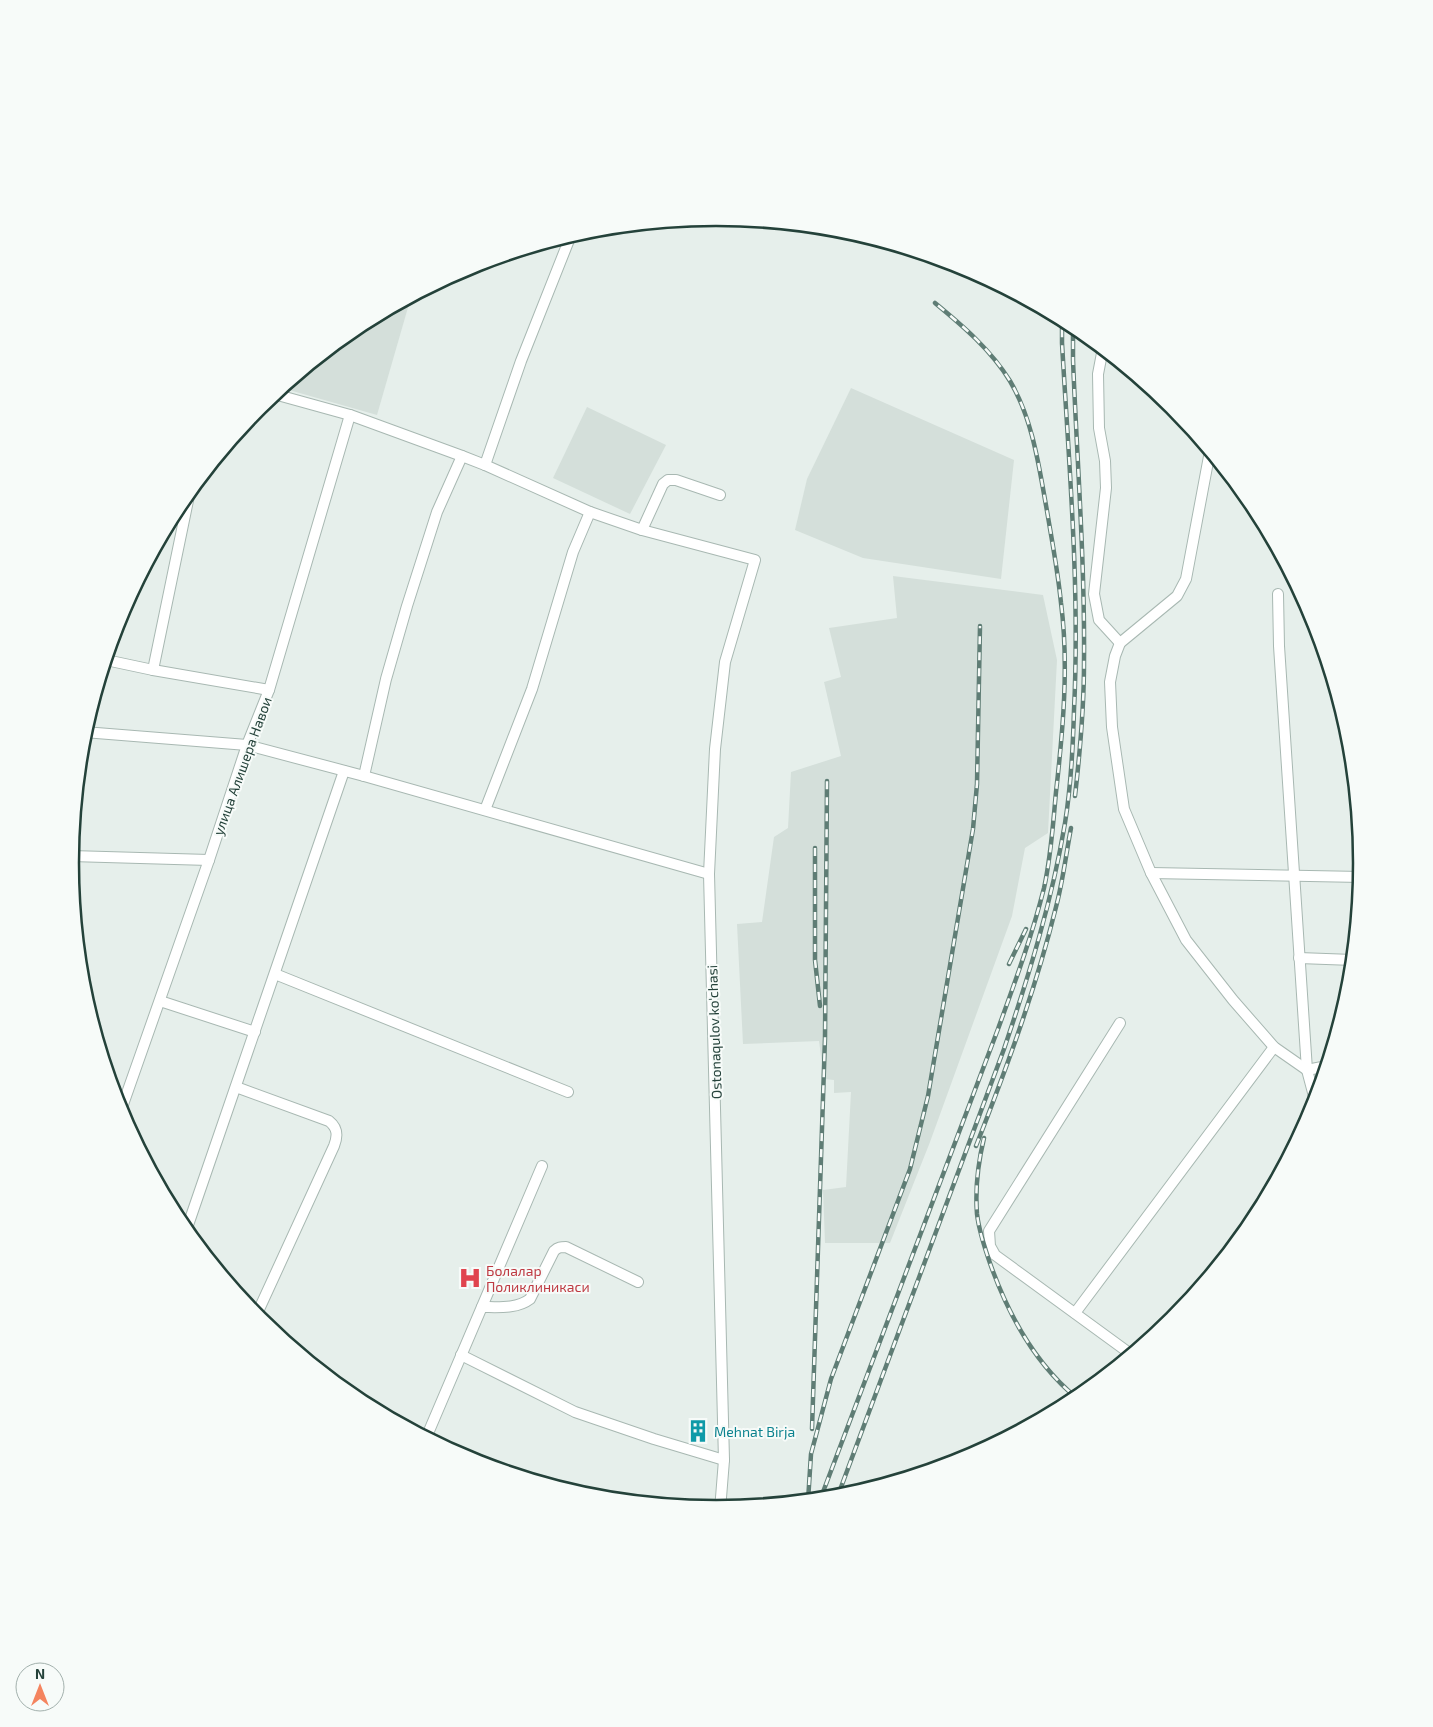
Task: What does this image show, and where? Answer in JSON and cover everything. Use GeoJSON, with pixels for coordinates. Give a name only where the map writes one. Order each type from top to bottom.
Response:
{"type":"FeatureCollection","features":[{"type":"Feature","properties":{"kind":"street"},"geometry":{"type":"LineString","coordinates":[[485,465],[521,362],[568,243]]}},
{"type":"Feature","properties":{"kind":"street"},"geometry":{"type":"LineString","coordinates":[[1102,355],[1098,374],[1100,428],[1105,461],[1106,488],[1094,594],[1099,620],[1120,643]]}},
{"type":"Feature","properties":{"kind":"street"},"geometry":{"type":"LineString","coordinates":[[283,397],[350,415],[462,456],[590,512],[642,530],[663,484],[668,480],[676,480],[720,494]]}},
{"type":"Feature","properties":{"kind":"street","name":"улица Алишера Навои"},"geometry":{"type":"LineString","coordinates":[[124,1101],[209,860],[247,744],[269,690],[350,415]]}},
{"type":"Feature","properties":{"kind":"street"},"geometry":{"type":"LineString","coordinates":[[364,776],[386,679],[407,606],[438,512],[462,456]]}},
{"type":"Feature","properties":{"kind":"street"},"geometry":{"type":"LineString","coordinates":[[1209,458],[1186,579],[1182,588],[1178,596],[1120,643],[1114,656],[1110,682],[1112,727],[1124,809],[1151,873],[1186,940],[1233,1000],[1274,1047],[1306,1070],[1320,1067]]}},
{"type":"Feature","properties":{"kind":"street"},"geometry":{"type":"LineString","coordinates":[[153,670],[186,508]]}},
{"type":"Feature","properties":{"kind":"street"},"geometry":{"type":"LineString","coordinates":[[486,810],[532,689],[574,552],[590,512]]}},
{"type":"Feature","properties":{"kind":"street","name":"Ostonaqulov ko'chasi"},"geometry":{"type":"LineString","coordinates":[[642,530],[755,560],[725,662],[715,749],[709,874],[724,1460],[721,1501]]}},
{"type":"Feature","properties":{"kind":"street"},"geometry":{"type":"LineString","coordinates":[[1278,594],[1279,646],[1306,1070],[1312,1091]]}},
{"type":"Feature","properties":{"kind":"street"},"geometry":{"type":"LineString","coordinates":[[112,661],[269,690]]}},
{"type":"Feature","properties":{"kind":"street"},"geometry":{"type":"LineString","coordinates":[[92,733],[247,744],[709,874]]}},
{"type":"Feature","properties":{"kind":"street"},"geometry":{"type":"LineString","coordinates":[[189,1222],[276,974],[344,771]]}},
{"type":"Feature","properties":{"kind":"street"},"geometry":{"type":"LineString","coordinates":[[79,856],[209,860]]}},
{"type":"Feature","properties":{"kind":"street"},"geometry":{"type":"LineString","coordinates":[[1151,873],[1354,877]]}},
{"type":"Feature","properties":{"kind":"street"},"geometry":{"type":"LineString","coordinates":[[1299,958],[1347,960]]}},
{"type":"Feature","properties":{"kind":"street"},"geometry":{"type":"LineString","coordinates":[[276,974],[568,1092]]}},
{"type":"Feature","properties":{"kind":"street"},"geometry":{"type":"LineString","coordinates":[[160,1001],[255,1032]]}},
{"type":"Feature","properties":{"kind":"street"},"geometry":{"type":"LineString","coordinates":[[1120,1023],[989,1231],[990,1246],[995,1255],[1127,1351]]}},
{"type":"Feature","properties":{"kind":"street"},"geometry":{"type":"LineString","coordinates":[[1075,1313],[1274,1047]]}},
{"type":"Feature","properties":{"kind":"street"},"geometry":{"type":"LineString","coordinates":[[236,1087],[329,1121],[335,1125],[337,1134],[334,1146],[260,1308]]}},
{"type":"Feature","properties":{"kind":"street"},"geometry":{"type":"LineString","coordinates":[[428,1432],[542,1166]]}},
{"type":"Feature","properties":{"kind":"street"},"geometry":{"type":"LineString","coordinates":[[482,1307],[508,1307],[526,1302],[530,1299],[554,1251],[562,1247],[566,1247],[638,1282]]}},
{"type":"Feature","properties":{"kind":"street"},"geometry":{"type":"LineString","coordinates":[[461,1355],[574,1412],[724,1460]]}},
{"type":"Feature","properties":{"kind":"shaded area"},"geometry":{"type":"Polygon","coordinates":[[[409,305],[377,415],[290,390],[362,333],[409,305]]]}},
{"type":"Feature","properties":{"kind":"shaded area"},"geometry":{"type":"Polygon","coordinates":[[[851,388],[1014,460],[1001,579],[863,558],[795,530],[807,479],[851,388]]]}},
{"type":"Feature","properties":{"kind":"shaded area"},"geometry":{"type":"Polygon","coordinates":[[[587,407],[666,445],[630,514],[553,478],[587,407]]]}},
{"type":"Feature","properties":{"kind":"shaded area"},"geometry":{"type":"Polygon","coordinates":[[[893,576],[1043,595],[1057,660],[1048,833],[1025,848],[1012,916],[930,1142],[890,1243],[825,1243],[823,1190],[846,1187],[851,1092],[834,1093],[834,1080],[824,1079],[819,1041],[743,1044],[737,924],[762,922],[774,837],[788,828],[791,772],[841,756],[824,682],[841,677],[829,628],[897,618],[893,576]]]}},
{"type":"Feature","properties":{"kind":"railway"},"geometry":{"type":"LineString","coordinates":[[823,1492],[998,1029],[1029,941],[1044,888],[1052,840],[1061,745],[1065,674],[1063,626],[1053,545],[1030,428],[1018,396],[994,359],[976,339],[935,303]]}},
{"type":"Feature","properties":{"kind":"railway"},"geometry":{"type":"LineString","coordinates":[[840,1489],[1004,1049],[1039,937],[1060,852],[1067,809],[1073,738],[1076,618],[1062,328]]}},
{"type":"Feature","properties":{"kind":"railway"},"geometry":{"type":"LineString","coordinates":[[1073,334],[1084,625],[1084,680],[1075,796]]}},
{"type":"Feature","properties":{"kind":"railway"},"geometry":{"type":"LineString","coordinates":[[808,1495],[811,1454],[831,1379],[910,1169],[928,1096],[973,829],[977,784],[980,626]]}},
{"type":"Feature","properties":{"kind":"railway"},"geometry":{"type":"LineString","coordinates":[[812,1429],[825,1038],[827,781]]}},
{"type":"Feature","properties":{"kind":"railway"},"geometry":{"type":"LineString","coordinates":[[976,1146],[1010,1057],[1048,937],[1063,877],[1071,828]]}},
{"type":"Feature","properties":{"kind":"railway"},"geometry":{"type":"LineString","coordinates":[[815,848],[815,960],[820,1006]]}},
{"type":"Feature","properties":{"kind":"railway"},"geometry":{"type":"LineString","coordinates":[[1009,964],[1026,929]]}},
{"type":"Feature","properties":{"kind":"railway"},"geometry":{"type":"LineString","coordinates":[[984,1138],[976,1195],[977,1214],[984,1247],[998,1285],[1015,1321],[1049,1371],[1072,1394]]}},
{"type":"Feature","properties":{"kind":"place","name":"Болалар Поликлиникаси"},"geometry":{"type":"Point","coordinates":[470,1278]}},
{"type":"Feature","properties":{"kind":"place","name":"Mehnat Birja"},"geometry":{"type":"Point","coordinates":[698,1431]}}]}
